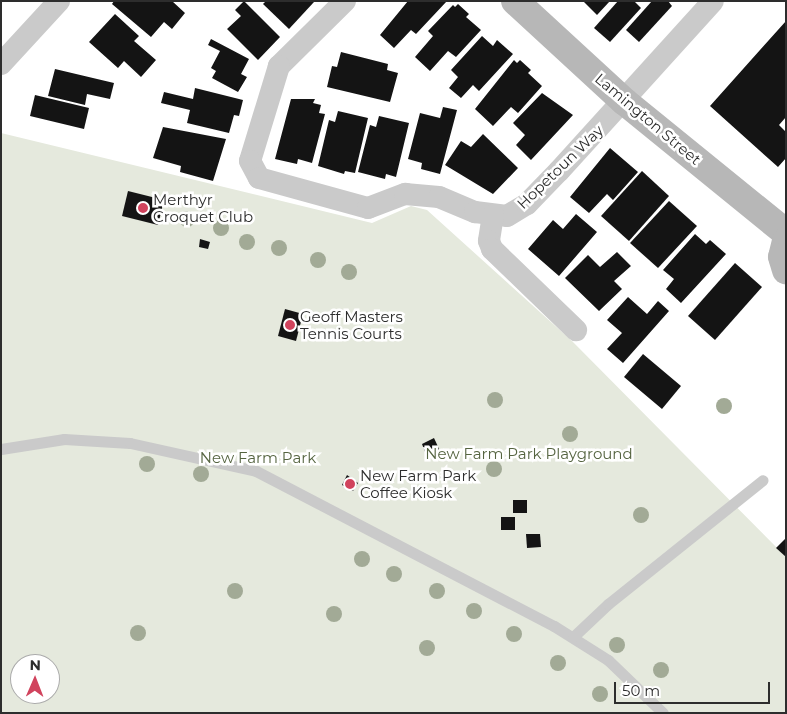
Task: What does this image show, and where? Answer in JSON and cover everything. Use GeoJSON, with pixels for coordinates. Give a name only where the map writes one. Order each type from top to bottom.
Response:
{"type":"FeatureCollection","features":[{"type":"Feature","properties":{"kind":"street"},"geometry":{"type":"LineString","coordinates":[[1,64],[59,1]]}},
{"type":"Feature","properties":{"kind":"street","name":"Hopetoun Way"},"geometry":{"type":"LineString","coordinates":[[345,1],[279,66],[250,161],[259,178],[368,208],[405,194],[439,197],[475,212],[507,216],[527,204],[625,102],[713,1]]}},
{"type":"Feature","properties":{"kind":"street","name":"Lamington Street"},"geometry":{"type":"LineString","coordinates":[[515,1],[625,102],[786,233]]}},
{"type":"Feature","properties":{"kind":"street"},"geometry":{"type":"LineString","coordinates":[[492,215],[489,241],[492,249],[576,330]]}},
{"type":"Feature","properties":{"kind":"street"},"geometry":{"type":"LineString","coordinates":[[786,241],[782,257],[786,270]]}},
{"type":"Feature","properties":{"kind":"lane"},"geometry":{"type":"LineString","coordinates":[[1,449],[64,439],[130,443],[256,471],[573,638],[608,660],[663,713]]}},
{"type":"Feature","properties":{"kind":"lane"},"geometry":{"type":"LineString","coordinates":[[573,638],[608,604],[763,480]]}},
{"type":"Feature","properties":{"kind":"green space","name":"New Farm Park"},"geometry":{"type":"Polygon","coordinates":[[[1,133],[372,223],[411,206],[427,210],[572,341],[786,557],[786,713],[1,713],[1,133]]]}},
{"type":"Feature","properties":{"kind":"building"},"geometry":{"type":"Polygon","coordinates":[[[114,1],[172,1],[185,13],[172,29],[164,22],[151,37],[112,4],[114,1]]]}},
{"type":"Feature","properties":{"kind":"building"},"geometry":{"type":"Polygon","coordinates":[[[244,1],[280,37],[258,60],[227,29],[241,16],[235,10],[244,1]]]}},
{"type":"Feature","properties":{"kind":"building"},"geometry":{"type":"Polygon","coordinates":[[[266,1],[314,2],[289,29],[263,4],[266,1]]]}},
{"type":"Feature","properties":{"kind":"building"},"geometry":{"type":"Polygon","coordinates":[[[408,1],[447,1],[416,34],[411,30],[394,48],[380,35],[408,1]]]}},
{"type":"Feature","properties":{"kind":"building"},"geometry":{"type":"Polygon","coordinates":[[[583,1],[610,1],[597,15],[583,1]]]}},
{"type":"Feature","properties":{"kind":"building"},"geometry":{"type":"Polygon","coordinates":[[[618,1],[634,1],[641,8],[610,42],[594,28],[618,1]]]}},
{"type":"Feature","properties":{"kind":"building"},"geometry":{"type":"Polygon","coordinates":[[[652,1],[668,1],[672,6],[639,42],[626,30],[652,1]]]}},
{"type":"Feature","properties":{"kind":"building"},"geometry":{"type":"Polygon","coordinates":[[[458,4],[469,14],[466,17],[481,30],[456,57],[448,51],[430,71],[415,57],[433,36],[428,31],[453,5],[455,7],[458,4]]]}},
{"type":"Feature","properties":{"kind":"building"},"geometry":{"type":"Polygon","coordinates":[[[115,14],[139,36],[134,41],[156,60],[141,77],[124,61],[118,68],[89,42],[115,14]]]}},
{"type":"Feature","properties":{"kind":"building"},"geometry":{"type":"Polygon","coordinates":[[[786,21],[786,117],[779,125],[786,132],[786,158],[778,167],[710,106],[786,21]]]}},
{"type":"Feature","properties":{"kind":"building"},"geometry":{"type":"Polygon","coordinates":[[[482,36],[493,46],[497,40],[513,54],[479,91],[473,85],[461,98],[449,88],[458,77],[451,70],[482,36]]]}},
{"type":"Feature","properties":{"kind":"building"},"geometry":{"type":"Polygon","coordinates":[[[211,39],[249,59],[241,74],[247,77],[238,92],[212,78],[216,71],[211,68],[220,51],[208,45],[211,39]]]}},
{"type":"Feature","properties":{"kind":"building"},"geometry":{"type":"Polygon","coordinates":[[[341,52],[388,64],[387,70],[398,73],[390,102],[327,87],[332,66],[337,67],[341,52]]]}},
{"type":"Feature","properties":{"kind":"building"},"geometry":{"type":"Polygon","coordinates":[[[514,60],[517,63],[520,60],[531,70],[528,73],[542,86],[518,113],[511,107],[493,126],[475,109],[514,60]]]}},
{"type":"Feature","properties":{"kind":"building"},"geometry":{"type":"Polygon","coordinates":[[[55,69],[114,83],[110,99],[87,94],[85,105],[48,96],[55,69]]]}},
{"type":"Feature","properties":{"kind":"building"},"geometry":{"type":"Polygon","coordinates":[[[195,88],[243,100],[239,116],[234,115],[229,133],[187,123],[190,110],[161,103],[164,92],[193,99],[195,88]]]}},
{"type":"Feature","properties":{"kind":"building"},"geometry":{"type":"Polygon","coordinates":[[[542,93],[573,115],[531,160],[516,145],[525,135],[513,123],[542,93]]]}},
{"type":"Feature","properties":{"kind":"building"},"geometry":{"type":"Polygon","coordinates":[[[35,95],[89,108],[84,129],[30,116],[35,95]]]}},
{"type":"Feature","properties":{"kind":"building"},"geometry":{"type":"Polygon","coordinates":[[[291,99],[315,99],[313,103],[321,105],[319,113],[325,114],[312,163],[298,159],[297,164],[275,159],[291,99]]]}},
{"type":"Feature","properties":{"kind":"building"},"geometry":{"type":"Polygon","coordinates":[[[443,107],[457,110],[440,174],[421,169],[422,163],[408,159],[420,113],[440,118],[443,107]]]}},
{"type":"Feature","properties":{"kind":"building"},"geometry":{"type":"Polygon","coordinates":[[[338,111],[368,118],[355,173],[345,171],[344,174],[318,166],[329,120],[335,122],[338,111]]]}},
{"type":"Feature","properties":{"kind":"building"},"geometry":{"type":"Polygon","coordinates":[[[379,116],[409,123],[396,177],[386,174],[385,179],[358,172],[370,125],[376,127],[379,116]]]}},
{"type":"Feature","properties":{"kind":"building"},"geometry":{"type":"Polygon","coordinates":[[[163,127],[226,139],[213,181],[180,172],[181,166],[153,158],[163,127]]]}},
{"type":"Feature","properties":{"kind":"building"},"geometry":{"type":"Polygon","coordinates":[[[483,134],[518,168],[493,194],[445,165],[461,141],[471,147],[483,134]]]}},
{"type":"Feature","properties":{"kind":"building"},"geometry":{"type":"Polygon","coordinates":[[[610,148],[638,172],[613,200],[607,194],[589,213],[570,197],[610,148]]]}},
{"type":"Feature","properties":{"kind":"building"},"geometry":{"type":"Polygon","coordinates":[[[642,171],[669,196],[629,241],[601,216],[642,171]]]}},
{"type":"Feature","properties":{"kind":"building","name":"Merthyr Croquet Club"},"geometry":{"type":"Polygon","coordinates":[[[128,191],[164,200],[158,225],[122,216],[128,191]]]}},
{"type":"Feature","properties":{"kind":"building"},"geometry":{"type":"Polygon","coordinates":[[[669,201],[697,226],[658,268],[630,243],[669,201]]]}},
{"type":"Feature","properties":{"kind":"building"},"geometry":{"type":"Polygon","coordinates":[[[576,214],[597,232],[559,276],[528,249],[553,220],[563,229],[576,214]]]}},
{"type":"Feature","properties":{"kind":"building"},"geometry":{"type":"Polygon","coordinates":[[[695,234],[706,244],[710,240],[726,254],[681,303],[666,289],[674,279],[663,270],[695,234]]]}},
{"type":"Feature","properties":{"kind":"building"},"geometry":{"type":"Polygon","coordinates":[[[200,239],[210,242],[208,249],[199,247],[200,239]]]}},
{"type":"Feature","properties":{"kind":"building"},"geometry":{"type":"Polygon","coordinates":[[[617,252],[631,266],[614,281],[622,289],[599,311],[565,278],[588,255],[600,267],[617,252]]]}},
{"type":"Feature","properties":{"kind":"building"},"geometry":{"type":"Polygon","coordinates":[[[735,263],[762,287],[715,340],[688,316],[735,263]]]}},
{"type":"Feature","properties":{"kind":"building"},"geometry":{"type":"Polygon","coordinates":[[[628,297],[647,314],[658,301],[669,311],[623,363],[607,349],[622,333],[607,320],[628,297]]]}},
{"type":"Feature","properties":{"kind":"building","name":"Geoff Masters Tennis Courts"},"geometry":{"type":"Polygon","coordinates":[[[285,309],[303,314],[296,341],[278,336],[285,309]]]}},
{"type":"Feature","properties":{"kind":"building"},"geometry":{"type":"Polygon","coordinates":[[[643,354],[681,386],[662,409],[624,377],[643,354]]]}},
{"type":"Feature","properties":{"kind":"building"},"geometry":{"type":"Polygon","coordinates":[[[434,438],[440,451],[427,457],[422,444],[434,438]]]}},
{"type":"Feature","properties":{"kind":"building","name":"New Farm Park Coffee Kiosk"},"geometry":{"type":"Polygon","coordinates":[[[347,475],[358,483],[353,491],[342,485],[347,475]]]}},
{"type":"Feature","properties":{"kind":"building"},"geometry":{"type":"Polygon","coordinates":[[[513,500],[527,500],[527,513],[513,513],[513,500]]]}},
{"type":"Feature","properties":{"kind":"building"},"geometry":{"type":"Polygon","coordinates":[[[501,517],[515,517],[515,530],[501,530],[501,517]]]}},
{"type":"Feature","properties":{"kind":"building"},"geometry":{"type":"Polygon","coordinates":[[[526,534],[540,534],[541,547],[527,548],[526,534]]]}},
{"type":"Feature","properties":{"kind":"building"},"geometry":{"type":"Polygon","coordinates":[[[786,538],[786,557],[776,548],[786,538]]]}},
{"type":"Feature","properties":{"kind":"place","name":"Merthyr Croquet Club"},"geometry":{"type":"Point","coordinates":[143,208]}},
{"type":"Feature","properties":{"kind":"place","name":"Geoff Masters Tennis Courts"},"geometry":{"type":"Point","coordinates":[290,325]}},
{"type":"Feature","properties":{"kind":"place","name":"New Farm Park Coffee Kiosk"},"geometry":{"type":"Point","coordinates":[350,484]}},
{"type":"Feature","properties":{"kind":"park label","name":"New Farm Park Playground"},"geometry":{"type":"Point","coordinates":[529,454]}}]}
